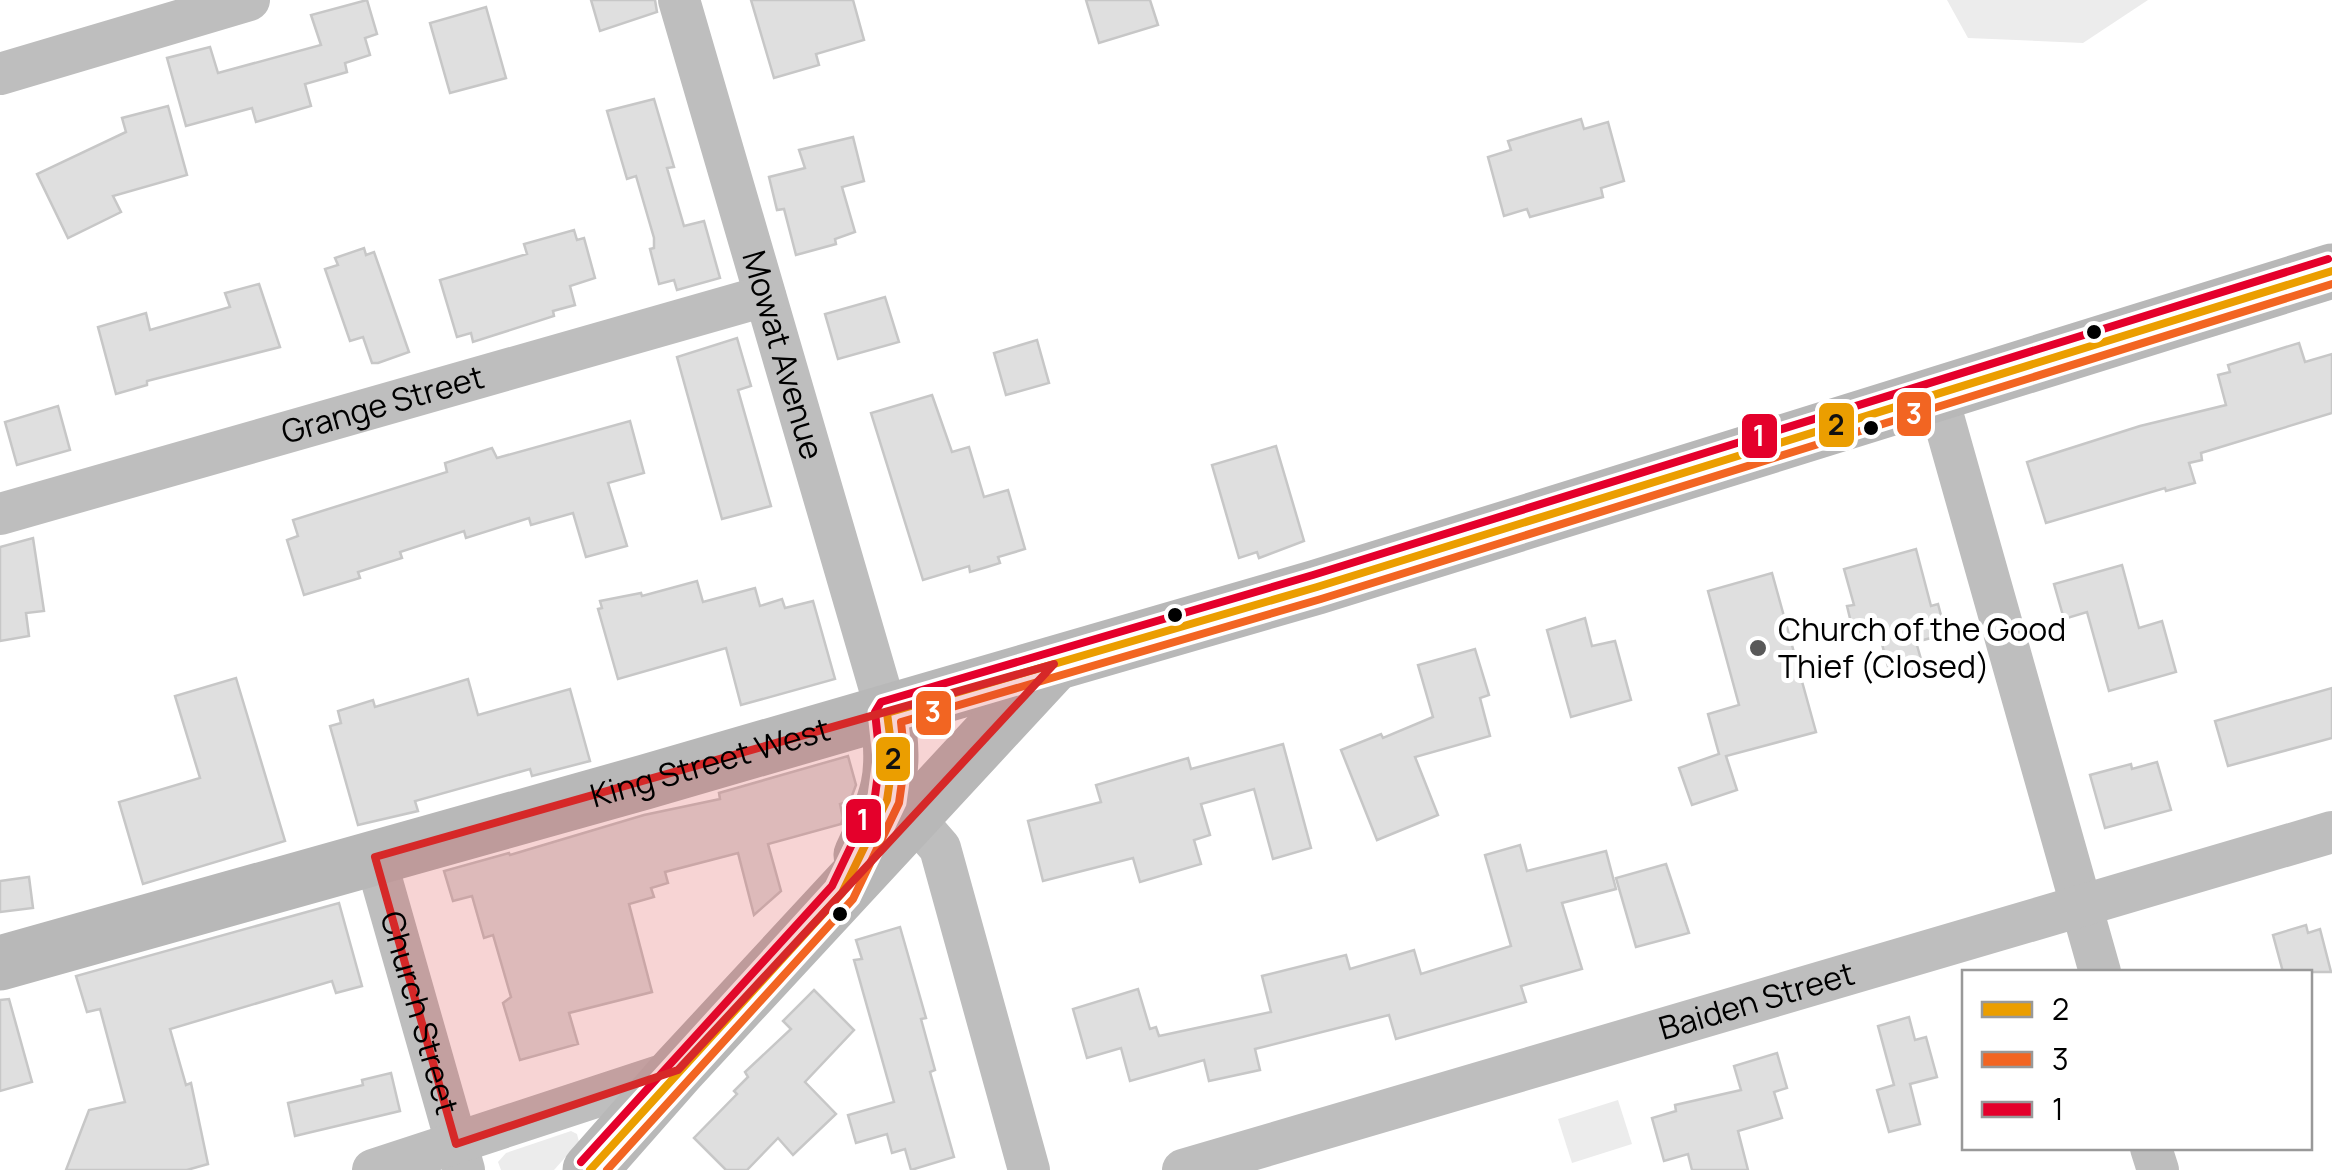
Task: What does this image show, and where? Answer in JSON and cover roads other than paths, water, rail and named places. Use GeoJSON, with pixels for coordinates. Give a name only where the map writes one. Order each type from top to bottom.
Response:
{"type":"FeatureCollection","features":[{"type":"Feature","properties":{"kind":"main road","name":"King Street West"},"geometry":{"type":"LineString","coordinates":[[0,963],[887,713],[1317,587],[2332,271]]}},
{"type":"Feature","properties":{"kind":"main road"},"geometry":{"type":"LineString","coordinates":[[590,1170],[1054,664]]}},
{"type":"Feature","properties":{"kind":"main road"},"geometry":{"type":"LineString","coordinates":[[842,894],[886,800],[893,759],[887,713]]}},
{"type":"Feature","properties":{"kind":"street"},"geometry":{"type":"LineString","coordinates":[[0,74],[250,0]]}},
{"type":"Feature","properties":{"kind":"street","name":"Mowat Avenue"},"geometry":{"type":"LineString","coordinates":[[679,0],[887,713]]}},
{"type":"Feature","properties":{"kind":"street","name":"Grange Street"},"geometry":{"type":"LineString","coordinates":[[0,514],[765,296]]}},
{"type":"Feature","properties":{"kind":"street"},"geometry":{"type":"LineString","coordinates":[[1937,394],[2099,970]]}},
{"type":"Feature","properties":{"kind":"street"},"geometry":{"type":"LineString","coordinates":[[913,817],[940,848],[1028,1170]]}},
{"type":"Feature","properties":{"kind":"street","name":"Baiden Street"},"geometry":{"type":"LineString","coordinates":[[1183,1170],[2332,832]]}},
{"type":"Feature","properties":{"kind":"street","name":"Church Street"},"geometry":{"type":"LineString","coordinates":[[375,857],[460,1157]]}},
{"type":"Feature","properties":{"kind":"street"},"geometry":{"type":"LineString","coordinates":[[373,1170],[460,1157],[678,1070]]}},
{"type":"Feature","properties":{"kind":"place","name":"Church of the Good Thief (Closed)"},"geometry":{"type":"Point","coordinates":[1758,648]}}]}
